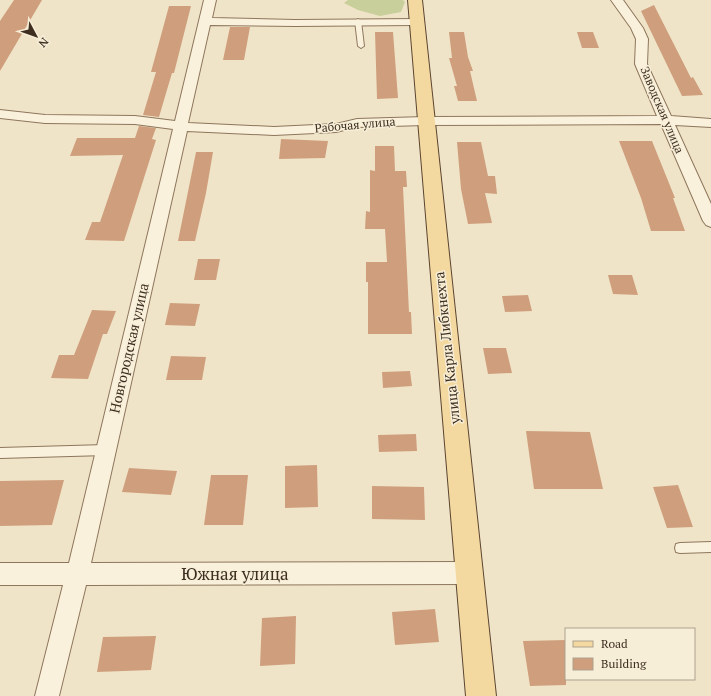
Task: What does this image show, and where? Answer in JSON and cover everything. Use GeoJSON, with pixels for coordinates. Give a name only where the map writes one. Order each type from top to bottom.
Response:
{"type":"FeatureCollection","features":[{"type":"Feature","properties":{"kind":"main road","name":"улица Карла Либкнехта"},"geometry":{"type":"LineString","coordinates":[[414,0],[481,696]]}},
{"type":"Feature","properties":{"kind":"street","name":"Новгородская улица"},"geometry":{"type":"LineString","coordinates":[[47,696],[77,575],[210,0]]}},
{"type":"Feature","properties":{"kind":"street","name":"Заводская улица"},"geometry":{"type":"LineString","coordinates":[[617,0],[637,28],[642,39],[641,64],[711,221]]}},
{"type":"Feature","properties":{"kind":"street"},"geometry":{"type":"LineString","coordinates":[[205,21],[295,23],[358,21],[416,22]]}},
{"type":"Feature","properties":{"kind":"street","name":"Рабочая улица"},"geometry":{"type":"LineString","coordinates":[[0,114],[44,119],[135,120],[180,126],[274,131],[336,128],[357,123],[425,121],[665,120],[711,123]]}},
{"type":"Feature","properties":{"kind":"street","name":"Южная улица"},"geometry":{"type":"LineString","coordinates":[[0,574],[469,573]]}},
{"type":"Feature","properties":{"kind":"lane"},"geometry":{"type":"LineString","coordinates":[[358,21],[361,46]]}},
{"type":"Feature","properties":{"kind":"lane"},"geometry":{"type":"LineString","coordinates":[[0,453],[106,450]]}},
{"type":"Feature","properties":{"kind":"lane"},"geometry":{"type":"LineString","coordinates":[[680,548],[711,547]]}},
{"type":"Feature","properties":{"kind":"green space"},"geometry":{"type":"Polygon","coordinates":[[[348,0],[403,0],[405,2],[401,12],[380,16],[358,10],[344,3],[348,0]]]}},
{"type":"Feature","properties":{"kind":"building"},"geometry":{"type":"Polygon","coordinates":[[[14,0],[42,0],[0,71],[0,21],[14,0]]]}},
{"type":"Feature","properties":{"kind":"building"},"geometry":{"type":"Polygon","coordinates":[[[654,5],[691,78],[693,77],[703,95],[682,96],[641,11],[654,5]]]}},
{"type":"Feature","properties":{"kind":"building"},"geometry":{"type":"Polygon","coordinates":[[[169,6],[191,6],[174,73],[172,73],[159,117],[143,115],[156,72],[151,72],[169,6]]]}},
{"type":"Feature","properties":{"kind":"building"},"geometry":{"type":"Polygon","coordinates":[[[230,27],[250,27],[244,60],[223,60],[230,27]]]}},
{"type":"Feature","properties":{"kind":"building"},"geometry":{"type":"Polygon","coordinates":[[[375,32],[393,32],[398,98],[377,99],[375,32]]]}},
{"type":"Feature","properties":{"kind":"building"},"geometry":{"type":"Polygon","coordinates":[[[449,32],[464,32],[468,57],[473,71],[470,71],[477,101],[458,101],[454,86],[457,86],[449,58],[452,58],[449,32]]]}},
{"type":"Feature","properties":{"kind":"building"},"geometry":{"type":"Polygon","coordinates":[[[577,32],[593,32],[599,48],[582,48],[577,32]]]}},
{"type":"Feature","properties":{"kind":"building"},"geometry":{"type":"Polygon","coordinates":[[[139,126],[156,128],[152,139],[156,140],[124,241],[85,240],[92,222],[100,222],[123,155],[70,156],[77,138],[135,138],[139,126]]]}},
{"type":"Feature","properties":{"kind":"building"},"geometry":{"type":"Polygon","coordinates":[[[281,139],[328,141],[325,158],[279,159],[281,139]]]}},
{"type":"Feature","properties":{"kind":"building"},"geometry":{"type":"Polygon","coordinates":[[[619,141],[652,141],[675,198],[673,198],[685,231],[651,231],[641,198],[619,141]]]}},
{"type":"Feature","properties":{"kind":"building"},"geometry":{"type":"Polygon","coordinates":[[[457,142],[481,142],[488,176],[495,176],[497,194],[485,193],[492,223],[468,224],[461,189],[457,142]]]}},
{"type":"Feature","properties":{"kind":"building"},"geometry":{"type":"Polygon","coordinates":[[[375,146],[394,146],[395,171],[406,171],[407,187],[403,187],[409,312],[411,312],[412,334],[368,334],[368,282],[366,282],[366,262],[387,262],[385,229],[365,229],[366,211],[370,212],[370,170],[375,171],[375,146]]]}},
{"type":"Feature","properties":{"kind":"building"},"geometry":{"type":"Polygon","coordinates":[[[196,152],[213,152],[206,193],[195,241],[178,241],[196,152]]]}},
{"type":"Feature","properties":{"kind":"building"},"geometry":{"type":"Polygon","coordinates":[[[198,259],[220,259],[216,280],[194,280],[198,259]]]}},
{"type":"Feature","properties":{"kind":"building"},"geometry":{"type":"Polygon","coordinates":[[[608,275],[632,275],[638,295],[613,294],[608,275]]]}},
{"type":"Feature","properties":{"kind":"building"},"geometry":{"type":"Polygon","coordinates":[[[528,295],[532,311],[505,312],[502,296],[528,295]]]}},
{"type":"Feature","properties":{"kind":"building"},"geometry":{"type":"Polygon","coordinates":[[[170,303],[200,304],[195,326],[165,325],[170,303]]]}},
{"type":"Feature","properties":{"kind":"building"},"geometry":{"type":"Polygon","coordinates":[[[92,310],[116,311],[107,334],[103,334],[88,379],[51,378],[59,355],[74,355],[92,310]]]}},
{"type":"Feature","properties":{"kind":"building"},"geometry":{"type":"Polygon","coordinates":[[[483,348],[506,348],[512,373],[488,374],[483,348]]]}},
{"type":"Feature","properties":{"kind":"building"},"geometry":{"type":"Polygon","coordinates":[[[171,356],[206,357],[202,380],[166,380],[171,356]]]}},
{"type":"Feature","properties":{"kind":"building"},"geometry":{"type":"Polygon","coordinates":[[[410,371],[412,386],[383,388],[382,372],[410,371]]]}},
{"type":"Feature","properties":{"kind":"building"},"geometry":{"type":"Polygon","coordinates":[[[526,431],[590,432],[603,489],[534,489],[526,431]]]}},
{"type":"Feature","properties":{"kind":"building"},"geometry":{"type":"Polygon","coordinates":[[[416,434],[417,451],[379,452],[378,435],[416,434]]]}},
{"type":"Feature","properties":{"kind":"building"},"geometry":{"type":"Polygon","coordinates":[[[317,465],[318,507],[285,508],[285,466],[317,465]]]}},
{"type":"Feature","properties":{"kind":"building"},"geometry":{"type":"Polygon","coordinates":[[[129,468],[177,471],[171,495],[122,492],[129,468]]]}},
{"type":"Feature","properties":{"kind":"building"},"geometry":{"type":"Polygon","coordinates":[[[211,475],[248,475],[243,525],[204,525],[211,475]]]}},
{"type":"Feature","properties":{"kind":"building"},"geometry":{"type":"Polygon","coordinates":[[[64,480],[52,525],[0,526],[0,481],[64,480]]]}},
{"type":"Feature","properties":{"kind":"building"},"geometry":{"type":"Polygon","coordinates":[[[678,485],[693,527],[667,528],[653,487],[678,485]]]}},
{"type":"Feature","properties":{"kind":"building"},"geometry":{"type":"Polygon","coordinates":[[[372,486],[424,487],[425,520],[372,519],[372,486]]]}},
{"type":"Feature","properties":{"kind":"building"},"geometry":{"type":"Polygon","coordinates":[[[435,609],[439,642],[395,645],[392,612],[435,609]]]}},
{"type":"Feature","properties":{"kind":"building"},"geometry":{"type":"Polygon","coordinates":[[[296,616],[295,664],[260,666],[262,618],[296,616]]]}},
{"type":"Feature","properties":{"kind":"building"},"geometry":{"type":"Polygon","coordinates":[[[156,636],[151,670],[97,672],[103,637],[156,636]]]}},
{"type":"Feature","properties":{"kind":"building"},"geometry":{"type":"Polygon","coordinates":[[[565,640],[566,685],[530,686],[523,641],[565,640]]]}}]}
